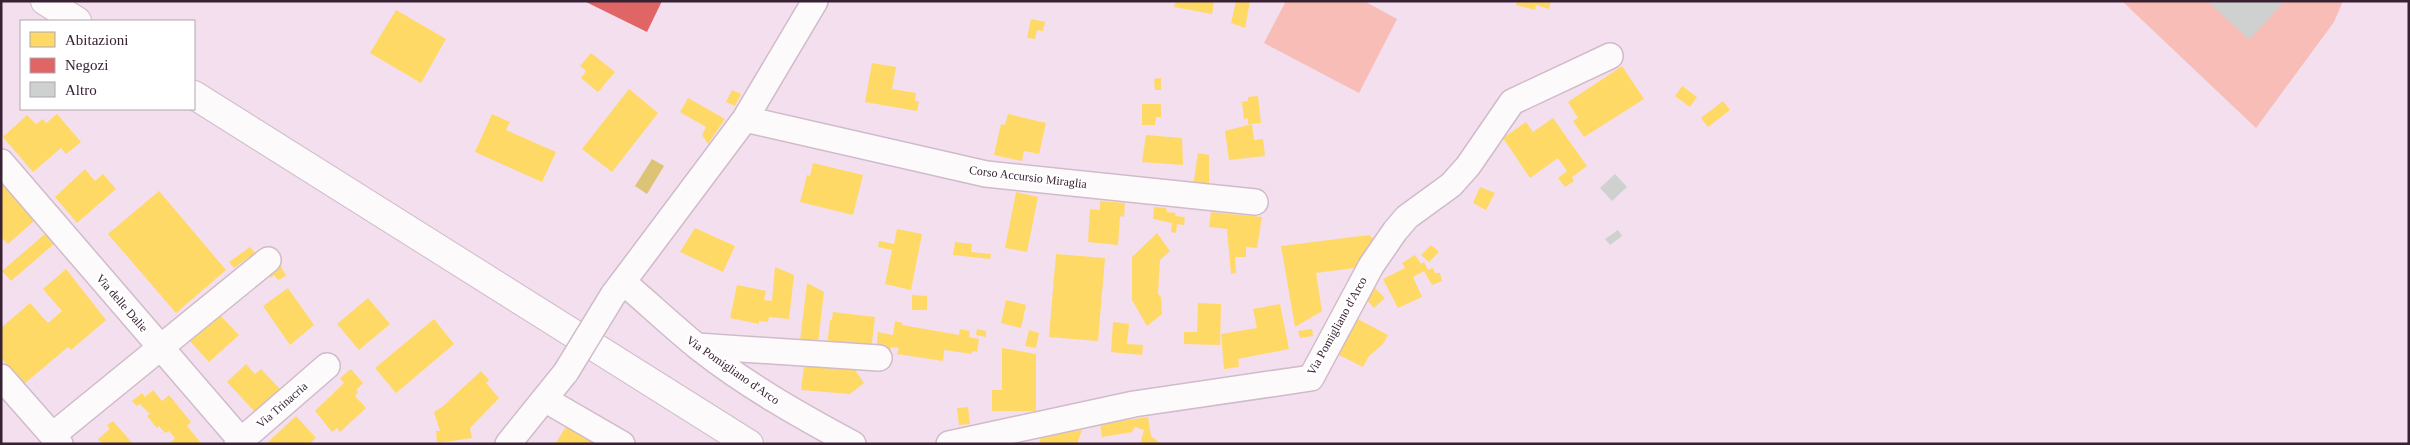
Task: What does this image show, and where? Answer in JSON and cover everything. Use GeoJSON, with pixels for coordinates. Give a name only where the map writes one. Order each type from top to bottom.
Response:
{"type":"FeatureCollection","features":[{"type":"Feature","properties":{"kind":"main road"},"geometry":{"type":"LineString","coordinates":[[45,1],[75,20]]}},
{"type":"Feature","properties":{"kind":"main road"},"geometry":{"type":"LineString","coordinates":[[195,96],[750,444]]}},
{"type":"Feature","properties":{"kind":"street"},"geometry":{"type":"LineString","coordinates":[[508,444],[546,400],[566,372],[618,288],[745,119],[815,1]]}},
{"type":"Feature","properties":{"kind":"street","name":"Via Pomigliano d'Arco"},"geometry":{"type":"LineString","coordinates":[[949,444],[1134,404],[1311,378],[1371,266],[1395,231],[1407,217],[1451,185],[1468,166],[1512,102],[1610,56]]}},
{"type":"Feature","properties":{"kind":"street","name":"Corso Accursio Miraglia"},"geometry":{"type":"LineString","coordinates":[[745,119],[986,174],[1255,202]]}},
{"type":"Feature","properties":{"kind":"street","name":"Via delle Dalie"},"geometry":{"type":"LineString","coordinates":[[1,162],[241,443]]}},
{"type":"Feature","properties":{"kind":"street"},"geometry":{"type":"LineString","coordinates":[[1,376],[57,440],[161,348],[268,260]]}},
{"type":"Feature","properties":{"kind":"street","name":"Via Pomigliano d'Arco"},"geometry":{"type":"LineString","coordinates":[[618,288],[739,376],[799,416],[853,444]]}},
{"type":"Feature","properties":{"kind":"street"},"geometry":{"type":"LineString","coordinates":[[697,346],[879,358]]}},
{"type":"Feature","properties":{"kind":"street","name":"Via Trinacria"},"geometry":{"type":"LineString","coordinates":[[241,443],[327,366]]}},
{"type":"Feature","properties":{"kind":"street"},"geometry":{"type":"LineString","coordinates":[[546,400],[622,444]]}},
{"type":"Feature","properties":{"kind":"shaded area"},"geometry":{"type":"Polygon","coordinates":[[[1286,1],[1364,1],[1397,19],[1359,93],[1264,43],[1286,1]]]}},
{"type":"Feature","properties":{"kind":"shaded area"},"geometry":{"type":"Polygon","coordinates":[[[2122,1],[2343,1],[2334,22],[2256,128],[2122,1]]]}},
{"type":"Feature","properties":{"kind":"shaded area"},"geometry":{"type":"Polygon","coordinates":[[[652,159],[664,166],[647,194],[635,186],[652,159]]]}},
{"type":"Feature","properties":{"kind":"building: Abitazioni"},"geometry":{"type":"Polygon","coordinates":[[[1176,1],[1214,1],[1212,14],[1174,7],[1176,1]]]}},
{"type":"Feature","properties":{"kind":"building: Abitazioni"},"geometry":{"type":"Polygon","coordinates":[[[1236,1],[1250,1],[1245,28],[1231,23],[1236,1]]]}},
{"type":"Feature","properties":{"kind":"building: Abitazioni"},"geometry":{"type":"Polygon","coordinates":[[[1517,1],[1551,1],[1549,9],[1536,5],[1535,10],[1516,5],[1517,1]]]}},
{"type":"Feature","properties":{"kind":"building: Abitazioni"},"geometry":{"type":"Polygon","coordinates":[[[396,10],[446,39],[421,83],[370,53],[396,10]]]}},
{"type":"Feature","properties":{"kind":"building: Abitazioni"},"geometry":{"type":"Polygon","coordinates":[[[1031,19],[1045,22],[1043,31],[1037,30],[1035,39],[1027,38],[1031,19]]]}},
{"type":"Feature","properties":{"kind":"building: Abitazioni"},"geometry":{"type":"Polygon","coordinates":[[[591,53],[615,72],[598,92],[581,78],[586,71],[580,66],[591,53]]]}},
{"type":"Feature","properties":{"kind":"building: Abitazioni"},"geometry":{"type":"Polygon","coordinates":[[[872,63],[896,67],[892,89],[916,93],[915,101],[919,101],[917,111],[865,102],[872,63]]]}},
{"type":"Feature","properties":{"kind":"building: Abitazioni"},"geometry":{"type":"Polygon","coordinates":[[[1622,66],[1644,99],[1584,137],[1573,121],[1578,118],[1568,102],[1622,66]]]}},
{"type":"Feature","properties":{"kind":"building: Abitazioni"},"geometry":{"type":"Polygon","coordinates":[[[1161,78],[1161,90],[1155,90],[1154,79],[1161,78]]]}},
{"type":"Feature","properties":{"kind":"building: Abitazioni"},"geometry":{"type":"Polygon","coordinates":[[[1682,86],[1697,97],[1690,107],[1675,96],[1682,86]]]}},
{"type":"Feature","properties":{"kind":"building: Abitazioni"},"geometry":{"type":"Polygon","coordinates":[[[629,89],[658,113],[612,172],[582,149],[629,89]]]}},
{"type":"Feature","properties":{"kind":"building: Abitazioni"},"geometry":{"type":"Polygon","coordinates":[[[732,90],[741,94],[735,106],[726,102],[732,90]]]}},
{"type":"Feature","properties":{"kind":"building: Abitazioni"},"geometry":{"type":"Polygon","coordinates":[[[1258,96],[1261,123],[1248,124],[1248,118],[1244,119],[1242,102],[1248,101],[1248,97],[1258,96]]]}},
{"type":"Feature","properties":{"kind":"building: Abitazioni"},"geometry":{"type":"Polygon","coordinates":[[[688,98],[725,119],[708,144],[702,135],[706,127],[680,112],[688,98]]]}},
{"type":"Feature","properties":{"kind":"building: Abitazioni"},"geometry":{"type":"Polygon","coordinates":[[[1723,101],[1730,110],[1708,127],[1701,118],[1723,101]]]}},
{"type":"Feature","properties":{"kind":"building: Abitazioni"},"geometry":{"type":"Polygon","coordinates":[[[1142,104],[1161,104],[1161,117],[1156,117],[1155,125],[1142,125],[1142,104]]]}},
{"type":"Feature","properties":{"kind":"building: Abitazioni"},"geometry":{"type":"Polygon","coordinates":[[[57,114],[81,142],[66,154],[61,148],[33,172],[3,137],[27,115],[36,124],[43,119],[46,123],[57,114]]]}},
{"type":"Feature","properties":{"kind":"building: Abitazioni"},"geometry":{"type":"Polygon","coordinates":[[[492,114],[510,122],[506,130],[556,152],[542,182],[475,152],[492,114]]]}},
{"type":"Feature","properties":{"kind":"building: Abitazioni"},"geometry":{"type":"Polygon","coordinates":[[[1008,114],[1046,123],[1039,154],[1024,151],[1022,161],[994,155],[1001,124],[1005,125],[1008,114]]]}},
{"type":"Feature","properties":{"kind":"building: Abitazioni"},"geometry":{"type":"Polygon","coordinates":[[[1553,118],[1587,166],[1572,177],[1574,181],[1565,187],[1558,178],[1567,171],[1558,158],[1530,178],[1503,138],[1526,122],[1533,132],[1553,118]]]}},
{"type":"Feature","properties":{"kind":"building: Abitazioni"},"geometry":{"type":"Polygon","coordinates":[[[1252,124],[1254,140],[1263,139],[1265,156],[1229,160],[1225,131],[1252,124]]]}},
{"type":"Feature","properties":{"kind":"building: Abitazioni"},"geometry":{"type":"Polygon","coordinates":[[[1146,135],[1182,138],[1183,165],[1142,162],[1146,135]]]}},
{"type":"Feature","properties":{"kind":"building: Abitazioni"},"geometry":{"type":"Polygon","coordinates":[[[1198,153],[1209,155],[1209,188],[1193,186],[1198,153]]]}},
{"type":"Feature","properties":{"kind":"building: Abitazioni"},"geometry":{"type":"Polygon","coordinates":[[[813,163],[863,175],[853,215],[800,202],[807,175],[810,176],[813,163]]]}},
{"type":"Feature","properties":{"kind":"building: Abitazioni"},"geometry":{"type":"Polygon","coordinates":[[[85,169],[95,181],[103,174],[116,189],[77,223],[55,197],[85,169]]]}},
{"type":"Feature","properties":{"kind":"building: Abitazioni"},"geometry":{"type":"Polygon","coordinates":[[[1,182],[35,220],[8,244],[1,237],[1,182]]]}},
{"type":"Feature","properties":{"kind":"building: Abitazioni"},"geometry":{"type":"Polygon","coordinates":[[[1480,187],[1495,193],[1486,210],[1473,203],[1480,187]]]}},
{"type":"Feature","properties":{"kind":"building: Abitazioni"},"geometry":{"type":"Polygon","coordinates":[[[159,191],[226,270],[176,313],[108,234],[159,191]]]}},
{"type":"Feature","properties":{"kind":"building: Abitazioni"},"geometry":{"type":"Polygon","coordinates":[[[1016,192],[1038,197],[1027,252],[1005,248],[1016,192]]]}},
{"type":"Feature","properties":{"kind":"building: Abitazioni"},"geometry":{"type":"Polygon","coordinates":[[[1100,201],[1125,203],[1124,217],[1120,216],[1118,245],[1088,242],[1090,209],[1100,210],[1100,201]]]}},
{"type":"Feature","properties":{"kind":"building: Abitazioni"},"geometry":{"type":"Polygon","coordinates":[[[1154,207],[1166,208],[1167,212],[1176,213],[1175,216],[1185,217],[1184,225],[1177,224],[1176,233],[1171,232],[1172,223],[1153,219],[1154,207]]]}},
{"type":"Feature","properties":{"kind":"building: Abitazioni"},"geometry":{"type":"Polygon","coordinates":[[[1211,212],[1262,217],[1257,248],[1246,247],[1246,257],[1235,257],[1236,273],[1231,274],[1227,229],[1209,227],[1211,212]]]}},
{"type":"Feature","properties":{"kind":"building: Abitazioni"},"geometry":{"type":"Polygon","coordinates":[[[695,228],[735,246],[723,272],[680,252],[695,228]]]}},
{"type":"Feature","properties":{"kind":"building: Abitazioni"},"geometry":{"type":"Polygon","coordinates":[[[897,229],[922,234],[911,290],[885,284],[892,250],[878,247],[879,241],[894,244],[897,229]]]}},
{"type":"Feature","properties":{"kind":"building: Abitazioni"},"geometry":{"type":"Polygon","coordinates":[[[46,233],[55,243],[11,281],[2,271],[46,233]]]}},
{"type":"Feature","properties":{"kind":"building: Abitazioni"},"geometry":{"type":"Polygon","coordinates":[[[1157,233],[1170,251],[1160,260],[1158,294],[1161,297],[1162,314],[1147,326],[1132,300],[1132,257],[1157,233]]]}},
{"type":"Feature","properties":{"kind":"building: Abitazioni"},"geometry":{"type":"Polygon","coordinates":[[[1369,235],[1378,243],[1362,267],[1316,273],[1322,311],[1295,327],[1281,246],[1369,235]]]}},
{"type":"Feature","properties":{"kind":"building: Abitazioni"},"geometry":{"type":"Polygon","coordinates":[[[955,242],[972,244],[971,252],[991,254],[990,259],[953,255],[955,242]]]}},
{"type":"Feature","properties":{"kind":"building: Abitazioni"},"geometry":{"type":"Polygon","coordinates":[[[1431,245],[1439,252],[1429,262],[1421,255],[1431,245]]]}},
{"type":"Feature","properties":{"kind":"building: Abitazioni"},"geometry":{"type":"Polygon","coordinates":[[[250,247],[255,253],[234,268],[229,262],[250,247]]]}},
{"type":"Feature","properties":{"kind":"building: Abitazioni"},"geometry":{"type":"Polygon","coordinates":[[[1056,254],[1105,258],[1098,341],[1049,337],[1056,254]]]}},
{"type":"Feature","properties":{"kind":"building: Abitazioni"},"geometry":{"type":"Polygon","coordinates":[[[1415,255],[1421,264],[1424,262],[1428,270],[1433,268],[1435,273],[1440,273],[1442,281],[1432,285],[1424,271],[1413,277],[1422,297],[1398,308],[1383,279],[1405,268],[1402,263],[1415,255]]]}},
{"type":"Feature","properties":{"kind":"building: Abitazioni"},"geometry":{"type":"Polygon","coordinates":[[[279,263],[286,276],[278,280],[274,275],[271,278],[267,272],[279,263]]]}},
{"type":"Feature","properties":{"kind":"building: Abitazioni"},"geometry":{"type":"Polygon","coordinates":[[[775,267],[794,275],[789,319],[769,317],[768,322],[759,321],[759,324],[730,318],[737,285],[766,291],[764,300],[772,301],[775,267]]]}},
{"type":"Feature","properties":{"kind":"building: Abitazioni"},"geometry":{"type":"Polygon","coordinates":[[[66,269],[106,320],[71,350],[68,347],[24,384],[1,358],[1,328],[30,303],[48,323],[62,311],[43,289],[66,269]]]}},
{"type":"Feature","properties":{"kind":"building: Abitazioni"},"geometry":{"type":"Polygon","coordinates":[[[807,283],[824,292],[818,343],[800,341],[807,283]]]}},
{"type":"Feature","properties":{"kind":"building: Abitazioni"},"geometry":{"type":"Polygon","coordinates":[[[288,288],[314,325],[290,345],[263,306],[288,288]]]}},
{"type":"Feature","properties":{"kind":"building: Abitazioni"},"geometry":{"type":"Polygon","coordinates":[[[1375,288],[1385,298],[1374,308],[1364,297],[1375,288]]]}},
{"type":"Feature","properties":{"kind":"building: Abitazioni"},"geometry":{"type":"Polygon","coordinates":[[[912,295],[927,296],[927,310],[912,310],[912,295]]]}},
{"type":"Feature","properties":{"kind":"building: Abitazioni"},"geometry":{"type":"Polygon","coordinates":[[[368,298],[390,324],[359,350],[337,324],[368,298]]]}},
{"type":"Feature","properties":{"kind":"building: Abitazioni"},"geometry":{"type":"Polygon","coordinates":[[[1006,300],[1026,305],[1021,328],[1001,323],[1006,300]]]}},
{"type":"Feature","properties":{"kind":"building: Abitazioni"},"geometry":{"type":"Polygon","coordinates":[[[1198,303],[1221,304],[1220,345],[1184,344],[1184,332],[1197,332],[1198,303]]]}},
{"type":"Feature","properties":{"kind":"building: Abitazioni"},"geometry":{"type":"Polygon","coordinates":[[[1280,304],[1289,349],[1238,359],[1239,367],[1224,369],[1221,334],[1257,328],[1253,309],[1280,304]]]}},
{"type":"Feature","properties":{"kind":"building: Abitazioni"},"geometry":{"type":"Polygon","coordinates":[[[833,312],[875,317],[871,351],[827,346],[830,320],[832,320],[833,312]]]}},
{"type":"Feature","properties":{"kind":"building: Abitazioni"},"geometry":{"type":"Polygon","coordinates":[[[218,313],[239,335],[209,362],[188,339],[218,313]]]}},
{"type":"Feature","properties":{"kind":"building: Abitazioni"},"geometry":{"type":"Polygon","coordinates":[[[1352,316],[1388,335],[1383,344],[1369,356],[1363,367],[1333,352],[1352,316]]]}},
{"type":"Feature","properties":{"kind":"building: Abitazioni"},"geometry":{"type":"Polygon","coordinates":[[[434,319],[454,344],[396,393],[375,368],[434,319]]]}},
{"type":"Feature","properties":{"kind":"building: Abitazioni"},"geometry":{"type":"Polygon","coordinates":[[[895,321],[903,323],[902,325],[959,335],[960,329],[970,331],[969,337],[979,339],[977,352],[972,351],[972,354],[944,350],[943,361],[897,354],[899,348],[891,347],[890,353],[876,350],[878,332],[893,335],[895,321]]]}},
{"type":"Feature","properties":{"kind":"building: Abitazioni"},"geometry":{"type":"Polygon","coordinates":[[[1113,322],[1129,324],[1127,344],[1143,345],[1142,355],[1111,352],[1113,322]]]}},
{"type":"Feature","properties":{"kind":"building: Abitazioni"},"geometry":{"type":"Polygon","coordinates":[[[977,329],[986,331],[986,337],[976,335],[977,329]]]}},
{"type":"Feature","properties":{"kind":"building: Abitazioni"},"geometry":{"type":"Polygon","coordinates":[[[1312,329],[1313,336],[1300,338],[1298,331],[1312,329]]]}},
{"type":"Feature","properties":{"kind":"building: Abitazioni"},"geometry":{"type":"Polygon","coordinates":[[[1029,330],[1039,333],[1036,348],[1025,346],[1029,330]]]}},
{"type":"Feature","properties":{"kind":"building: Abitazioni"},"geometry":{"type":"Polygon","coordinates":[[[1002,348],[1036,354],[1036,411],[992,411],[992,390],[1002,390],[1002,348]]]}},
{"type":"Feature","properties":{"kind":"building: Abitazioni"},"geometry":{"type":"Polygon","coordinates":[[[246,364],[255,374],[261,369],[281,390],[256,413],[227,382],[246,364]]]}},
{"type":"Feature","properties":{"kind":"building: Abitazioni"},"geometry":{"type":"Polygon","coordinates":[[[804,365],[853,367],[864,383],[850,394],[801,390],[804,365]]]}},
{"type":"Feature","properties":{"kind":"building: Abitazioni"},"geometry":{"type":"Polygon","coordinates":[[[351,369],[363,383],[356,390],[358,392],[355,396],[366,408],[340,432],[337,428],[332,432],[315,411],[344,383],[340,378],[351,369]]]}},
{"type":"Feature","properties":{"kind":"building: Abitazioni"},"geometry":{"type":"Polygon","coordinates":[[[481,371],[489,380],[486,383],[499,398],[470,428],[472,438],[437,443],[436,431],[440,431],[434,412],[481,371]]]}},
{"type":"Feature","properties":{"kind":"building: Abitazioni"},"geometry":{"type":"Polygon","coordinates":[[[153,390],[162,401],[169,395],[191,422],[187,426],[202,444],[169,444],[175,438],[169,431],[165,433],[159,426],[157,428],[147,416],[150,414],[140,404],[137,406],[132,401],[142,393],[145,397],[153,390]]]}},
{"type":"Feature","properties":{"kind":"building: Abitazioni"},"geometry":{"type":"Polygon","coordinates":[[[968,407],[970,424],[959,425],[957,408],[968,407]]]}},
{"type":"Feature","properties":{"kind":"building: Abitazioni"},"geometry":{"type":"Polygon","coordinates":[[[296,416],[316,438],[309,444],[266,444],[296,416]]]}},
{"type":"Feature","properties":{"kind":"building: Abitazioni"},"geometry":{"type":"Polygon","coordinates":[[[1148,417],[1151,436],[1161,444],[1140,444],[1144,430],[1135,427],[1132,432],[1102,437],[1100,424],[1148,417]]]}},
{"type":"Feature","properties":{"kind":"building: Abitazioni"},"geometry":{"type":"Polygon","coordinates":[[[113,421],[133,444],[103,444],[98,439],[110,429],[107,425],[113,421]]]}},
{"type":"Feature","properties":{"kind":"building: Abitazioni"},"geometry":{"type":"Polygon","coordinates":[[[569,422],[603,444],[555,444],[569,422]]]}},
{"type":"Feature","properties":{"kind":"building: Abitazioni"},"geometry":{"type":"Polygon","coordinates":[[[1082,430],[1077,444],[1039,444],[1042,434],[1082,430]]]}},
{"type":"Feature","properties":{"kind":"building: Negozi"},"geometry":{"type":"Polygon","coordinates":[[[584,1],[662,1],[647,32],[584,1]]]}},
{"type":"Feature","properties":{"kind":"building: Altro"},"geometry":{"type":"Polygon","coordinates":[[[2208,1],[2285,1],[2249,40],[2208,1]]]}},
{"type":"Feature","properties":{"kind":"building: Altro"},"geometry":{"type":"Polygon","coordinates":[[[1615,174],[1627,187],[1612,201],[1600,188],[1615,174]]]}},
{"type":"Feature","properties":{"kind":"building: Altro"},"geometry":{"type":"Polygon","coordinates":[[[1618,230],[1622,236],[1610,245],[1605,239],[1618,230]]]}}]}
